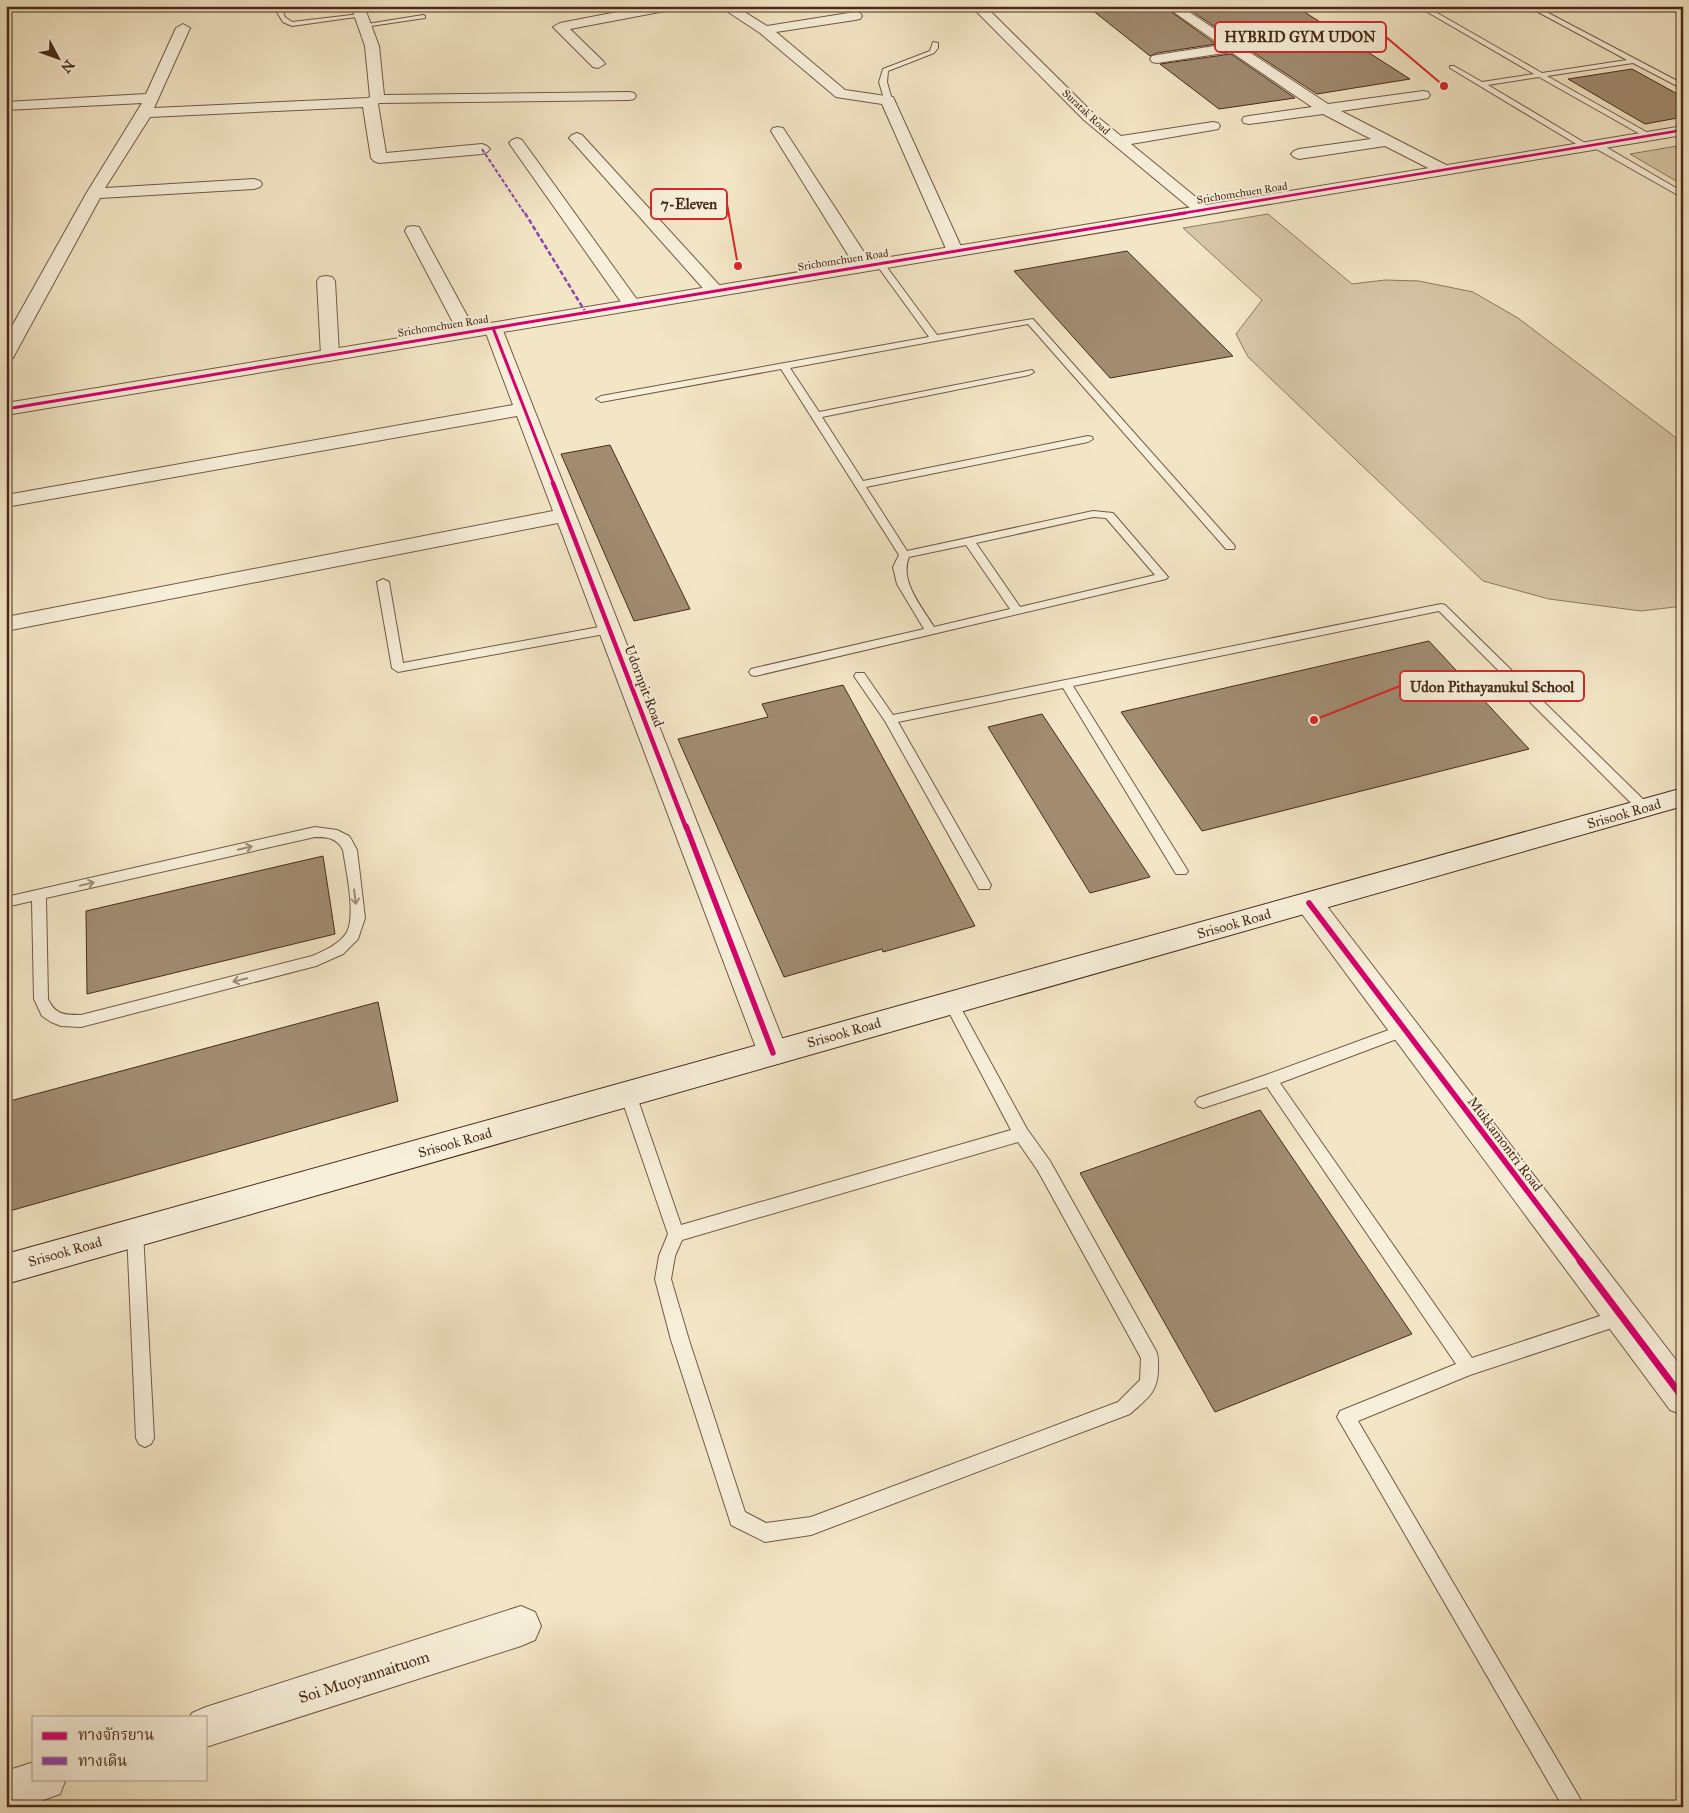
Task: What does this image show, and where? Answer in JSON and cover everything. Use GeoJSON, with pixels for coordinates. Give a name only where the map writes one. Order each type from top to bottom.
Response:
{"type":"FeatureCollection","features":[{"type":"Feature","properties":{"kind":"street"},"geometry":{"type":"LineString","coordinates":[[598,64],[560,27],[670,6]]}},
{"type":"Feature","properties":{"kind":"street"},"geometry":{"type":"LineString","coordinates":[[725,6],[765,30],[841,94],[888,100],[956,251]]}},
{"type":"Feature","properties":{"kind":"street","name":"Suratak Road"},"geometry":{"type":"LineString","coordinates":[[977,6],[1089,117],[1202,210]]}},
{"type":"Feature","properties":{"kind":"street"},"geometry":{"type":"LineString","coordinates":[[1171,6],[1325,109],[1444,170]]}},
{"type":"Feature","properties":{"kind":"street"},"geometry":{"type":"LineString","coordinates":[[1672,6],[1683,12]]}},
{"type":"Feature","properties":{"kind":"street"},"geometry":{"type":"LineString","coordinates":[[357,16],[372,46],[373,100],[379,158],[482,148]]}},
{"type":"Feature","properties":{"kind":"street"},"geometry":{"type":"LineString","coordinates":[[765,30],[854,16]]}},
{"type":"Feature","properties":{"kind":"street"},"geometry":{"type":"LineString","coordinates":[[6,354],[94,194],[145,113],[183,28]]}},
{"type":"Feature","properties":{"kind":"street"},"geometry":{"type":"LineString","coordinates":[[1157,58],[1329,34]]}},
{"type":"Feature","properties":{"kind":"street"},"geometry":{"type":"LineString","coordinates":[[1249,120],[1422,94]]}},
{"type":"Feature","properties":{"kind":"street"},"geometry":{"type":"LineString","coordinates":[[145,113],[373,100],[629,96]]}},
{"type":"Feature","properties":{"kind":"street"},"geometry":{"type":"LineString","coordinates":[[6,106],[152,98]]}},
{"type":"Feature","properties":{"kind":"street"},"geometry":{"type":"LineString","coordinates":[[1119,142],[1213,126]]}},
{"type":"Feature","properties":{"kind":"street","name":"Srichomchuen Road"},"geometry":{"type":"LineString","coordinates":[[6,409],[1683,130]]}},
{"type":"Feature","properties":{"kind":"street"},"geometry":{"type":"LineString","coordinates":[[778,131],[872,265]]}},
{"type":"Feature","properties":{"kind":"street"},"geometry":{"type":"LineString","coordinates":[[577,138],[715,291]]}},
{"type":"Feature","properties":{"kind":"street"},"geometry":{"type":"LineString","coordinates":[[1299,154],[1387,141]]}},
{"type":"Feature","properties":{"kind":"street"},"geometry":{"type":"LineString","coordinates":[[517,143],[632,305]]}},
{"type":"Feature","properties":{"kind":"street"},"geometry":{"type":"LineString","coordinates":[[94,194],[254,184]]}},
{"type":"Feature","properties":{"kind":"street"},"geometry":{"type":"LineString","coordinates":[[413,231],[467,332]]}},
{"type":"Feature","properties":{"kind":"street"},"geometry":{"type":"LineString","coordinates":[[326,281],[330,355]]}},
{"type":"Feature","properties":{"kind":"street","name":"Udornpit Road"},"geometry":{"type":"LineString","coordinates":[[493,328],[773,1053]]}},
{"type":"Feature","properties":{"kind":"street"},"geometry":{"type":"LineString","coordinates":[[6,501],[524,409]]}},
{"type":"Feature","properties":{"kind":"street"},"geometry":{"type":"LineString","coordinates":[[6,624],[566,515]]}},
{"type":"Feature","properties":{"kind":"street","name":"Srisook Road"},"geometry":{"type":"LineString","coordinates":[[6,1269],[1683,797]]}},
{"type":"Feature","properties":{"kind":"street","name":"Mukkamontri Road"},"geometry":{"type":"LineString","coordinates":[[1309,903],[1683,1398]]}},
{"type":"Feature","properties":{"kind":"street","name":"Soi Muoyannaituom"},"geometry":{"type":"LineString","coordinates":[[208,1726],[521,1626]]}},
{"type":"Feature","properties":{"kind":"street"},"geometry":{"type":"LineString","coordinates":[[6,1792],[42,1780]]}},
{"type":"Feature","properties":{"kind":"lane"},"geometry":{"type":"LineString","coordinates":[[6,9],[59,6]]}},
{"type":"Feature","properties":{"kind":"lane"},"geometry":{"type":"LineString","coordinates":[[302,6],[278,9],[281,17],[286,22],[292,24],[357,16],[423,17]]}},
{"type":"Feature","properties":{"kind":"lane"},"geometry":{"type":"LineString","coordinates":[[1420,6],[1647,136]]}},
{"type":"Feature","properties":{"kind":"lane"},"geometry":{"type":"LineString","coordinates":[[1530,6],[1683,87]]}},
{"type":"Feature","properties":{"kind":"lane"},"geometry":{"type":"LineString","coordinates":[[341,10],[357,16]]}},
{"type":"Feature","properties":{"kind":"lane"},"geometry":{"type":"LineString","coordinates":[[281,17],[290,16]]}},
{"type":"Feature","properties":{"kind":"lane"},"geometry":{"type":"LineString","coordinates":[[888,100],[883,82],[885,70],[932,52],[935,48],[935,43]]}},
{"type":"Feature","properties":{"kind":"lane"},"geometry":{"type":"LineString","coordinates":[[1481,84],[1633,61]]}},
{"type":"Feature","properties":{"kind":"lane"},"geometry":{"type":"LineString","coordinates":[[1452,67],[1683,196]]}},
{"type":"Feature","properties":{"kind":"lane"},"geometry":{"type":"LineString","coordinates":[[872,265],[934,337]]}},
{"type":"Feature","properties":{"kind":"lane"},"geometry":{"type":"LineString","coordinates":[[601,398],[1030,321],[1230,547]]}},
{"type":"Feature","properties":{"kind":"lane"},"geometry":{"type":"LineString","coordinates":[[784,366],[904,555]]}},
{"type":"Feature","properties":{"kind":"lane"},"geometry":{"type":"LineString","coordinates":[[816,415],[1029,372]]}},
{"type":"Feature","properties":{"kind":"lane"},"geometry":{"type":"LineString","coordinates":[[860,485],[1088,439]]}},
{"type":"Feature","properties":{"kind":"lane"},"geometry":{"type":"LineString","coordinates":[[755,672],[1162,578],[1109,515],[1093,514],[904,555]]}},
{"type":"Feature","properties":{"kind":"lane"},"geometry":{"type":"LineString","coordinates":[[969,541],[1016,611]]}},
{"type":"Feature","properties":{"kind":"lane"},"geometry":{"type":"LineString","coordinates":[[904,555],[900,567],[903,584],[931,631]]}},
{"type":"Feature","properties":{"kind":"lane"},"geometry":{"type":"LineString","coordinates":[[383,582],[398,668],[610,628]]}},
{"type":"Feature","properties":{"kind":"lane"},"geometry":{"type":"LineString","coordinates":[[890,720],[1441,608],[1644,808]]}},
{"type":"Feature","properties":{"kind":"lane"},"geometry":{"type":"LineString","coordinates":[[860,676],[890,720],[984,885]]}},
{"type":"Feature","properties":{"kind":"lane"},"geometry":{"type":"LineString","coordinates":[[1066,684],[1181,871]]}},
{"type":"Feature","properties":{"kind":"lane"},"geometry":{"type":"LineString","coordinates":[[6,902],[314,832],[332,833],[344,839],[350,850],[358,918],[353,935],[338,950],[316,961],[81,1021],[60,1021],[46,1012],[40,998],[39,895]]}},
{"type":"Feature","properties":{"kind":"lane"},"geometry":{"type":"LineString","coordinates":[[628,1094],[676,1234],[667,1256],[663,1279],[680,1340],[738,1518],[765,1533],[811,1526],[1124,1408],[1150,1384],[1150,1357],[1044,1166],[1021,1134],[951,1003]]}},
{"type":"Feature","properties":{"kind":"lane"},"geometry":{"type":"LineString","coordinates":[[1203,1102],[1270,1080],[1405,1030]]}},
{"type":"Feature","properties":{"kind":"lane"},"geometry":{"type":"LineString","coordinates":[[1270,1080],[1468,1367]]}},
{"type":"Feature","properties":{"kind":"lane"},"geometry":{"type":"LineString","coordinates":[[676,1234],[1021,1134]]}},
{"type":"Feature","properties":{"kind":"lane"},"geometry":{"type":"LineString","coordinates":[[135,1232],[145,1438]]}},
{"type":"Feature","properties":{"kind":"lane"},"geometry":{"type":"LineString","coordinates":[[1575,1807],[1346,1417],[1468,1367],[1621,1316]]}},
{"type":"Feature","properties":{"kind":"shaded area"},"geometry":{"type":"Polygon","coordinates":[[[1683,145],[1683,185],[1630,154],[1683,145]]]}},
{"type":"Feature","properties":{"kind":"shaded area"},"geometry":{"type":"Polygon","coordinates":[[[1268,214],[1352,284],[1385,280],[1419,281],[1473,292],[1518,318],[1683,443],[1683,606],[1641,611],[1549,599],[1483,581],[1248,357],[1236,334],[1262,300],[1183,228],[1268,214]]]}},
{"type":"Feature","properties":{"kind":"building"},"geometry":{"type":"Polygon","coordinates":[[[1087,6],[1163,6],[1216,44],[1157,53],[1150,56],[1087,6]]]}},
{"type":"Feature","properties":{"kind":"building"},"geometry":{"type":"Polygon","coordinates":[[[1184,6],[1295,6],[1328,27],[1236,41],[1184,6]]]}},
{"type":"Feature","properties":{"kind":"building"},"geometry":{"type":"Polygon","coordinates":[[[1338,33],[1410,79],[1317,94],[1251,51],[1329,39],[1338,33]]]}},
{"type":"Feature","properties":{"kind":"building"},"geometry":{"type":"Polygon","coordinates":[[[1231,54],[1295,98],[1219,109],[1160,64],[1231,54]]]}},
{"type":"Feature","properties":{"kind":"building"},"geometry":{"type":"Polygon","coordinates":[[[1632,69],[1683,97],[1683,117],[1645,124],[1568,79],[1632,69]]]}},
{"type":"Feature","properties":{"kind":"building"},"geometry":{"type":"Polygon","coordinates":[[[1127,251],[1233,356],[1110,378],[1014,271],[1127,251]]]}},
{"type":"Feature","properties":{"kind":"building"},"geometry":{"type":"Polygon","coordinates":[[[610,445],[690,609],[634,621],[561,454],[610,445]]]}},
{"type":"Feature","properties":{"kind":"building"},"geometry":{"type":"Polygon","coordinates":[[[1429,641],[1529,749],[1202,831],[1121,712],[1429,641]]]}},
{"type":"Feature","properties":{"kind":"building"},"geometry":{"type":"Polygon","coordinates":[[[843,685],[975,926],[883,952],[882,949],[784,977],[678,739],[768,717],[762,704],[843,685]]]}},
{"type":"Feature","properties":{"kind":"building"},"geometry":{"type":"Polygon","coordinates":[[[1042,714],[1150,877],[1090,893],[988,727],[1042,714]]]}},
{"type":"Feature","properties":{"kind":"building"},"geometry":{"type":"Polygon","coordinates":[[[323,856],[335,934],[87,994],[86,911],[323,856]]]}},
{"type":"Feature","properties":{"kind":"building"},"geometry":{"type":"Polygon","coordinates":[[[378,1002],[398,1101],[6,1212],[6,1102],[378,1002]]]}},
{"type":"Feature","properties":{"kind":"building"},"geometry":{"type":"Polygon","coordinates":[[[1260,1110],[1412,1334],[1215,1412],[1080,1173],[1260,1110]]]}},
{"type":"Feature","properties":{"kind":"marked path"},"geometry":{"type":"LineString","coordinates":[[482,149],[516,199],[586,313]]}},
{"type":"Feature","properties":{"kind":"cycle path"},"geometry":{"type":"LineString","coordinates":[[6,409],[1683,130]]}},
{"type":"Feature","properties":{"kind":"cycle path"},"geometry":{"type":"LineString","coordinates":[[493,328],[773,1053]]}},
{"type":"Feature","properties":{"kind":"cycle path"},"geometry":{"type":"LineString","coordinates":[[1309,903],[1683,1398]]}},
{"type":"Feature","properties":{"kind":"place","name":"HYBRID GYM UDON"},"geometry":{"type":"Point","coordinates":[1444,86]}},
{"type":"Feature","properties":{"kind":"place","name":"7-Eleven"},"geometry":{"type":"Point","coordinates":[738,266]}},
{"type":"Feature","properties":{"kind":"place","name":"Udon Pithayanukul School"},"geometry":{"type":"Point","coordinates":[1314,720]}}]}
